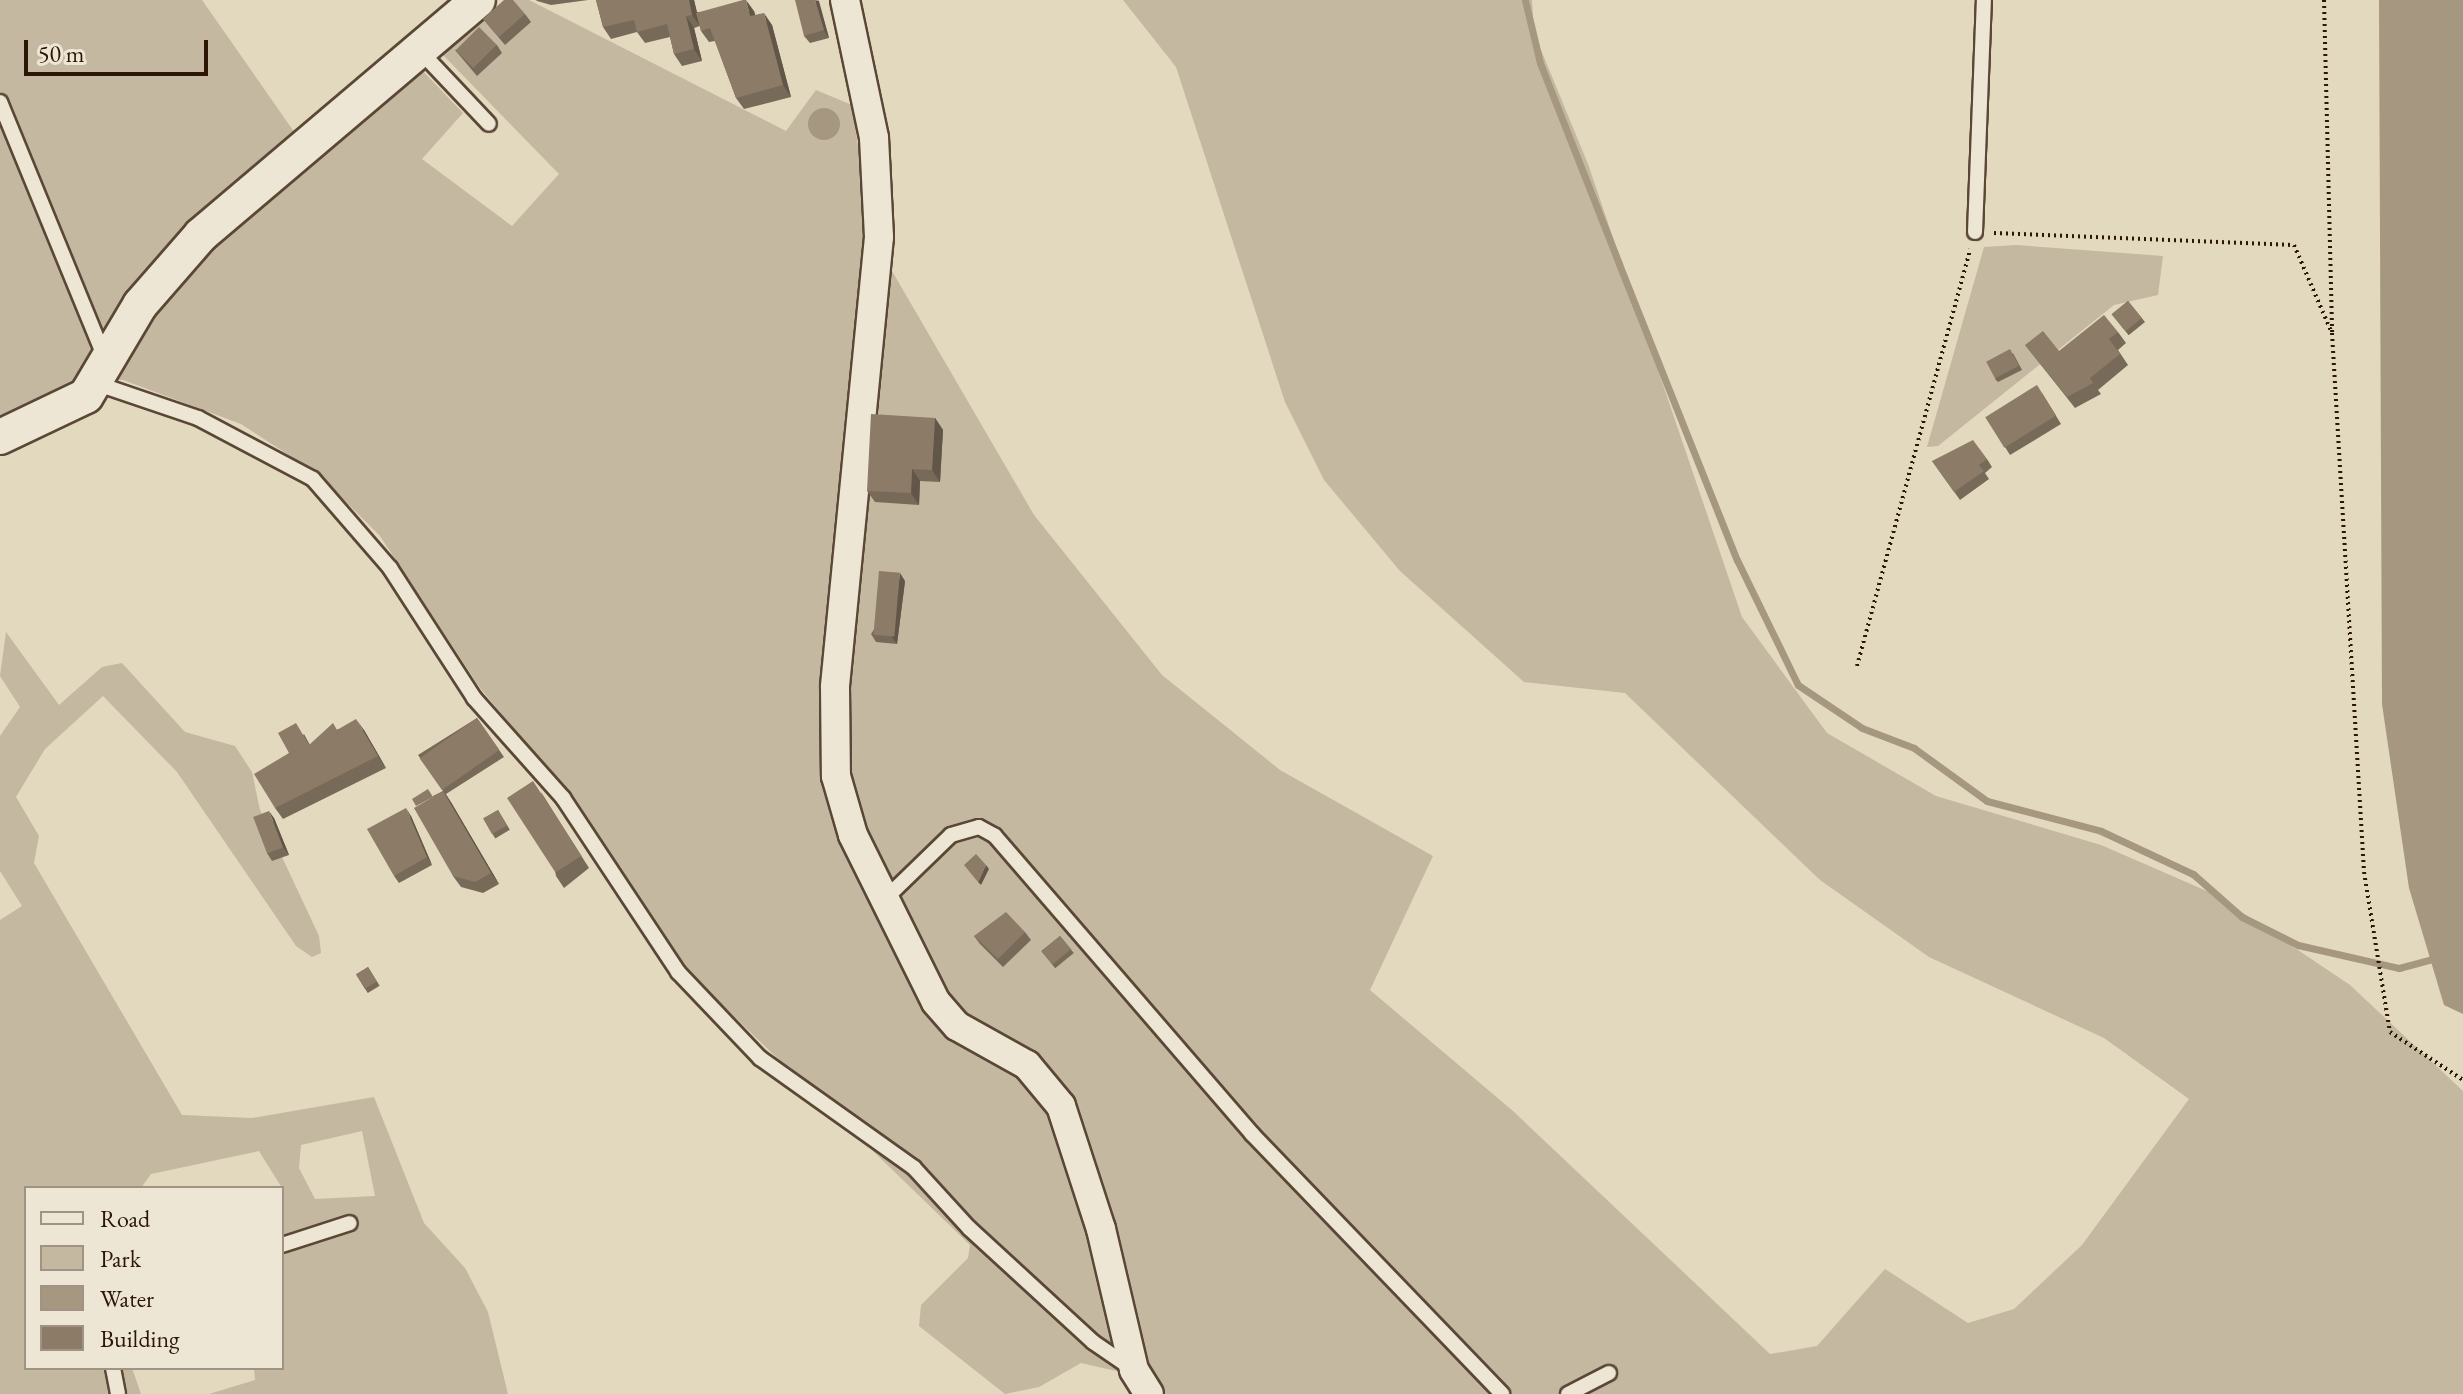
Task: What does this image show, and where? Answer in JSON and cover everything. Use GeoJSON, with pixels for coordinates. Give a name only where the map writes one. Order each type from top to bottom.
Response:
{"type":"FeatureCollection","features":[{"type":"Feature","properties":{"kind":"street"},"geometry":{"type":"LineString","coordinates":[[0,437],[68,407],[103,375],[140,305],[201,235],[478,0]]}},
{"type":"Feature","properties":{"kind":"street"},"geometry":{"type":"LineString","coordinates":[[845,0],[874,138],[879,237],[835,687],[836,776],[884,901],[936,1002],[957,1026],[1027,1065],[1061,1106],[1101,1229],[1134,1370],[1149,1394]]}},
{"type":"Feature","properties":{"kind":"lane"},"geometry":{"type":"LineString","coordinates":[[1975,232],[1984,0]]}},
{"type":"Feature","properties":{"kind":"lane"},"geometry":{"type":"LineString","coordinates":[[420,51],[489,124]]}},
{"type":"Feature","properties":{"kind":"lane"},"geometry":{"type":"LineString","coordinates":[[0,102],[6,137],[103,375],[198,418],[313,479],[390,568],[474,698],[563,798],[678,972],[760,1058],[914,1168],[969,1228],[1093,1342],[1134,1370]]}},
{"type":"Feature","properties":{"kind":"lane"},"geometry":{"type":"LineString","coordinates":[[884,901],[951,835],[979,827],[995,836],[1252,1134],[1502,1394]]}},
{"type":"Feature","properties":{"kind":"lane"},"geometry":{"type":"LineString","coordinates":[[284,1244],[350,1223]]}},
{"type":"Feature","properties":{"kind":"lane"},"geometry":{"type":"LineString","coordinates":[[113,1370],[118,1394]]}},
{"type":"Feature","properties":{"kind":"lane"},"geometry":{"type":"LineString","coordinates":[[1568,1394],[1609,1373]]}},
{"type":"Feature","properties":{"kind":"path"},"geometry":{"type":"LineString","coordinates":[[2324,0],[2332,333],[2364,872],[2390,1032],[2463,1080]]}},
{"type":"Feature","properties":{"kind":"path"},"geometry":{"type":"LineString","coordinates":[[1857,666],[1975,232],[2294,245],[2332,333]]}},
{"type":"Feature","properties":{"kind":"green space"},"geometry":{"type":"Polygon","coordinates":[[[0,0],[202,0],[311,156],[417,65],[463,113],[422,159],[512,226],[559,174],[443,55],[509,0],[529,0],[786,131],[816,90],[852,105],[871,235],[1034,515],[1162,675],[1280,770],[1433,856],[1370,990],[1513,1111],[1770,1354],[1817,1346],[1885,1269],[1968,1323],[2014,1309],[2082,1245],[2189,1099],[2104,1038],[1929,957],[1820,880],[1625,693],[1524,682],[1400,571],[1324,480],[1285,402],[1176,67],[1123,0],[1532,0],[1534,33],[1588,164],[1742,617],[1827,733],[1936,796],[2101,845],[2216,895],[2350,985],[2463,1091],[2463,1394],[1157,1394],[1147,1378],[1081,1363],[1039,1387],[1005,1394],[919,1326],[921,1305],[968,1258],[970,1245],[680,964],[585,814],[480,688],[380,536],[318,474],[241,424],[123,380],[88,379],[0,421],[0,0]]]}},
{"type":"Feature","properties":{"kind":"green space"},"geometry":{"type":"Polygon","coordinates":[[[2016,245],[2163,256],[2158,295],[2114,305],[1938,446],[1927,447],[1984,247],[2016,245]]]}},
{"type":"Feature","properties":{"kind":"green space"},"geometry":{"type":"Polygon","coordinates":[[[6,632],[59,705],[102,667],[122,663],[185,732],[235,746],[252,772],[260,810],[319,936],[321,953],[312,957],[296,946],[177,772],[103,696],[45,749],[16,797],[39,836],[34,863],[182,1115],[252,1118],[374,1097],[424,1223],[465,1268],[488,1312],[508,1394],[209,1394],[255,1380],[254,1370],[284,1370],[284,1186],[281,1186],[259,1151],[151,1174],[142,1186],[24,1186],[24,1370],[133,1370],[141,1394],[0,1394],[0,920],[22,906],[0,871],[0,736],[20,707],[0,676],[6,632]],[[362,1131],[301,1145],[299,1168],[315,1199],[375,1196],[362,1131]]]}},
{"type":"Feature","properties":{"kind":"water"},"geometry":{"type":"Polygon","coordinates":[[[2379,0],[2463,0],[2463,1014],[2444,1005],[2409,888],[2382,704],[2379,0]]]}},
{"type":"Feature","properties":{"kind":"water"},"geometry":{"type":"Polygon","coordinates":[[[824,108],[835,113],[840,124],[835,135],[824,140],[813,135],[808,124],[813,113],[824,108]]]}},
{"type":"Feature","properties":{"kind":"building"},"geometry":{"type":"Polygon","coordinates":[[[504,0],[513,0],[525,14],[499,37],[483,19],[504,0]]]}},
{"type":"Feature","properties":{"kind":"building"},"geometry":{"type":"Polygon","coordinates":[[[596,0],[689,0],[692,15],[686,16],[694,49],[674,54],[667,24],[637,32],[634,20],[603,27],[596,0]]]}},
{"type":"Feature","properties":{"kind":"building"},"geometry":{"type":"Polygon","coordinates":[[[746,0],[750,16],[764,13],[783,85],[736,98],[710,28],[701,31],[696,13],[746,0]]]}},
{"type":"Feature","properties":{"kind":"building"},"geometry":{"type":"Polygon","coordinates":[[[795,0],[815,0],[824,30],[804,36],[795,0]]]}},
{"type":"Feature","properties":{"kind":"building"},"geometry":{"type":"Polygon","coordinates":[[[479,27],[497,45],[473,68],[456,50],[479,27]]]}},
{"type":"Feature","properties":{"kind":"building"},"geometry":{"type":"Polygon","coordinates":[[[2128,301],[2142,318],[2126,331],[2112,314],[2128,301]]]}},
{"type":"Feature","properties":{"kind":"building"},"geometry":{"type":"Polygon","coordinates":[[[2104,315],[2118,332],[2109,339],[2120,354],[2090,378],[2093,383],[2067,397],[2025,345],[2043,331],[2059,351],[2104,315]]]}},
{"type":"Feature","properties":{"kind":"building"},"geometry":{"type":"Polygon","coordinates":[[[2010,349],[2019,366],[1995,378],[1986,362],[2010,349]]]}},
{"type":"Feature","properties":{"kind":"building"},"geometry":{"type":"Polygon","coordinates":[[[2037,385],[2056,416],[2004,448],[1985,417],[2037,385]]]}},
{"type":"Feature","properties":{"kind":"building"},"geometry":{"type":"Polygon","coordinates":[[[871,414],[935,418],[932,470],[912,469],[911,493],[867,491],[871,414]]]}},
{"type":"Feature","properties":{"kind":"building"},"geometry":{"type":"Polygon","coordinates":[[[1973,440],[1987,459],[1979,465],[1984,471],[1954,492],[1932,461],[1973,440]]]}},
{"type":"Feature","properties":{"kind":"building"},"geometry":{"type":"Polygon","coordinates":[[[879,571],[900,573],[894,637],[873,635],[879,571]]]}},
{"type":"Feature","properties":{"kind":"building"},"geometry":{"type":"Polygon","coordinates":[[[477,718],[499,750],[442,790],[420,758],[477,718]]]}},
{"type":"Feature","properties":{"kind":"building"},"geometry":{"type":"Polygon","coordinates":[[[356,719],[378,756],[275,808],[254,774],[289,753],[278,733],[296,723],[309,745],[333,723],[337,730],[356,719]]]}},
{"type":"Feature","properties":{"kind":"building"},"geometry":{"type":"Polygon","coordinates":[[[533,781],[581,856],[555,873],[507,798],[533,781]]]}},
{"type":"Feature","properties":{"kind":"building"},"geometry":{"type":"Polygon","coordinates":[[[428,789],[433,797],[416,806],[412,799],[428,789]]]}},
{"type":"Feature","properties":{"kind":"building"},"geometry":{"type":"Polygon","coordinates":[[[443,791],[491,873],[475,882],[453,876],[414,808],[443,791]]]}},
{"type":"Feature","properties":{"kind":"building"},"geometry":{"type":"Polygon","coordinates":[[[406,808],[427,857],[394,876],[367,829],[406,808]]]}},
{"type":"Feature","properties":{"kind":"building"},"geometry":{"type":"Polygon","coordinates":[[[498,810],[507,826],[492,834],[483,818],[498,810]]]}},
{"type":"Feature","properties":{"kind":"building"},"geometry":{"type":"Polygon","coordinates":[[[269,811],[283,847],[267,854],[253,817],[269,811]]]}},
{"type":"Feature","properties":{"kind":"building"},"geometry":{"type":"Polygon","coordinates":[[[976,854],[986,865],[978,882],[964,865],[976,854]]]}},
{"type":"Feature","properties":{"kind":"building"},"geometry":{"type":"Polygon","coordinates":[[[1006,912],[1025,932],[998,959],[974,936],[1006,912]]]}},
{"type":"Feature","properties":{"kind":"building"},"geometry":{"type":"Polygon","coordinates":[[[1060,936],[1071,949],[1053,964],[1042,951],[1060,936]]]}},
{"type":"Feature","properties":{"kind":"building"},"geometry":{"type":"Polygon","coordinates":[[[368,967],[377,982],[365,989],[356,974],[368,967]]]}},
{"type":"Feature","properties":{"kind":"waterway"},"geometry":{"type":"LineString","coordinates":[[1525,0],[1540,63],[1619,264],[1737,560],[1798,685],[1862,728],[1914,748],[1987,801],[2101,831],[2193,874],[2242,917],[2298,945],[2399,968],[2437,958]]}}]}
